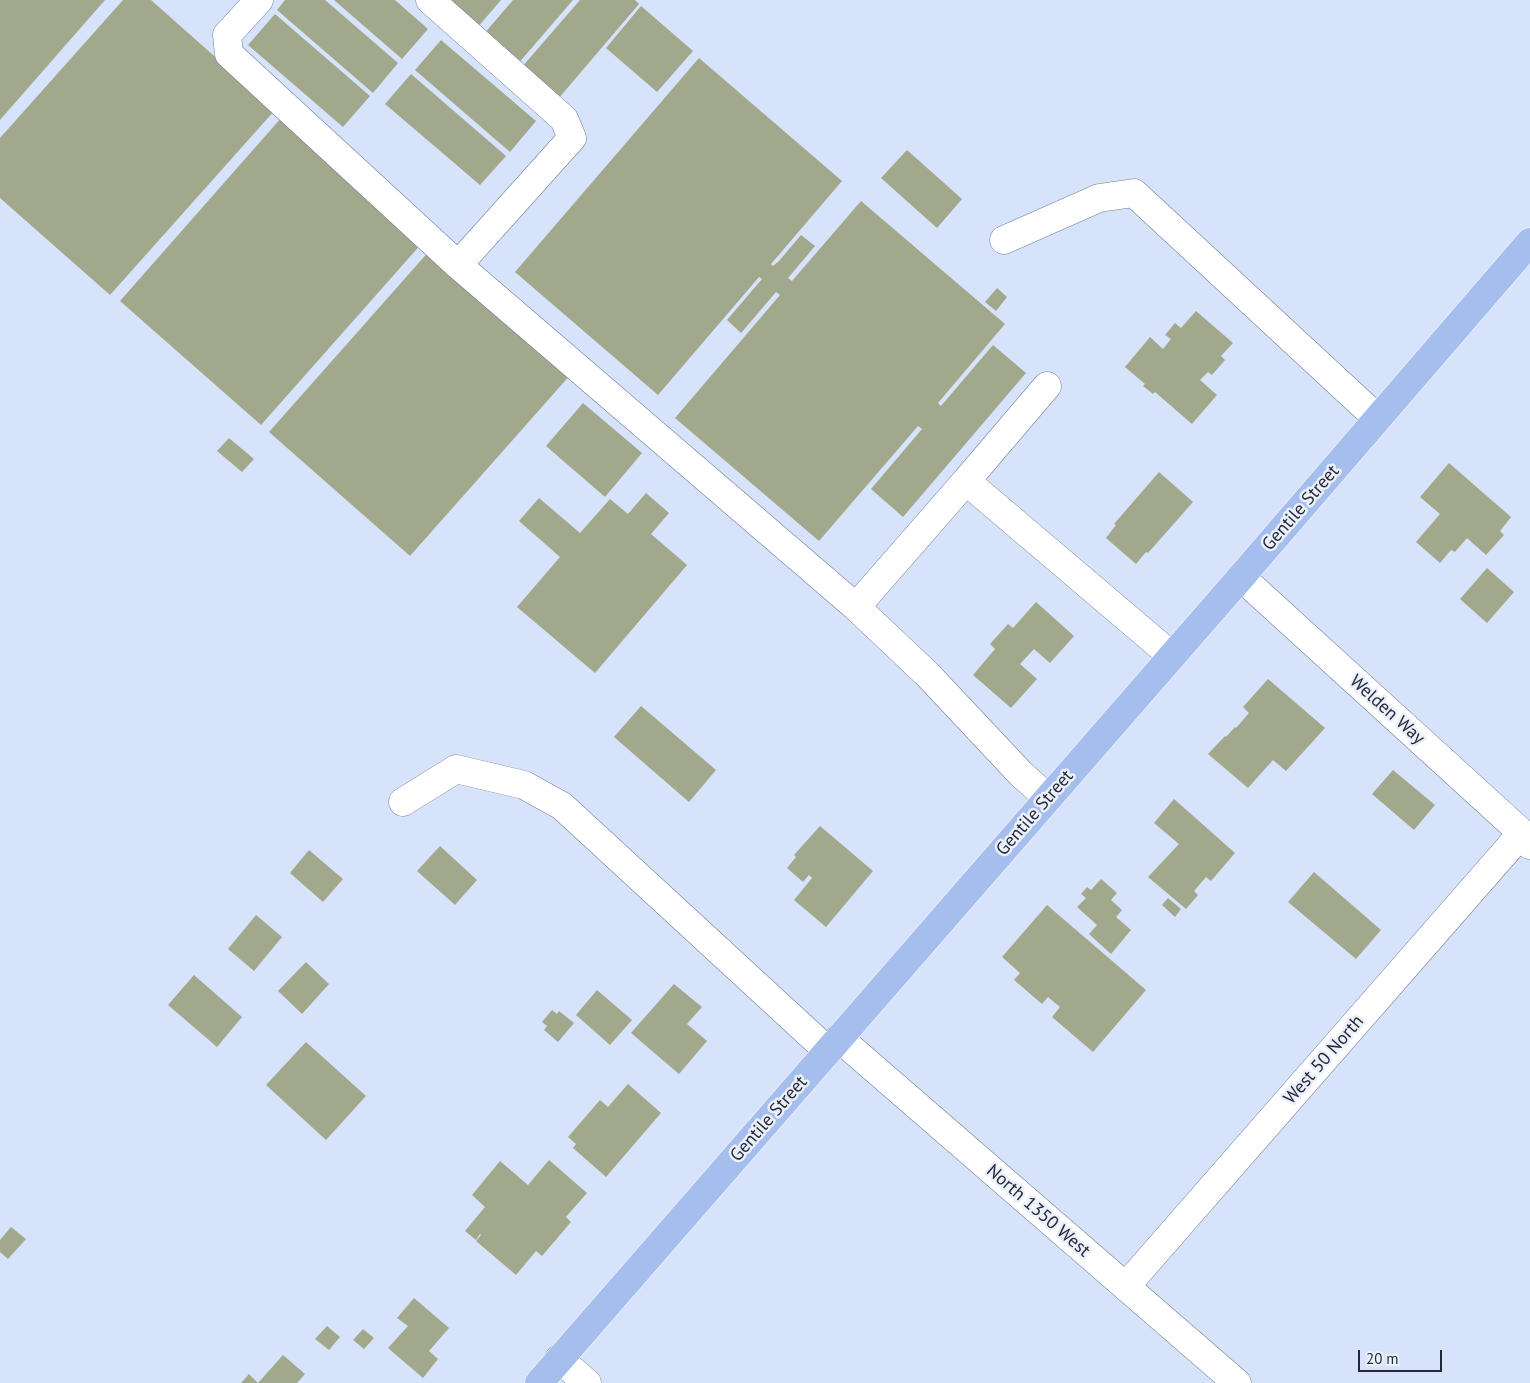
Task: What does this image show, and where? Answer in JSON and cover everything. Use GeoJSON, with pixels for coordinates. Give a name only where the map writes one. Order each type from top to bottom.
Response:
{"type":"FeatureCollection","features":[{"type":"Feature","properties":{"kind":"main road","name":"Gentile Street"},"geometry":{"type":"LineString","coordinates":[[539,1383],[1530,242]]}},
{"type":"Feature","properties":{"kind":"street"},"geometry":{"type":"LineString","coordinates":[[259,0],[227,35],[229,54],[458,265],[856,607],[928,675],[1021,774],[1048,798]]}},
{"type":"Feature","properties":{"kind":"street"},"geometry":{"type":"LineString","coordinates":[[430,0],[564,118],[572,138],[458,265]]}},
{"type":"Feature","properties":{"kind":"street"},"geometry":{"type":"LineString","coordinates":[[1004,240],[1099,198],[1134,193],[1377,418]]}},
{"type":"Feature","properties":{"kind":"street"},"geometry":{"type":"LineString","coordinates":[[856,607],[1047,386]]}},
{"type":"Feature","properties":{"kind":"street"},"geometry":{"type":"LineString","coordinates":[[966,481],[1172,656]]}},
{"type":"Feature","properties":{"kind":"street","name":"Welden Way"},"geometry":{"type":"LineString","coordinates":[[1241,577],[1526,839]]}},
{"type":"Feature","properties":{"kind":"street","name":"North 1350 West"},"geometry":{"type":"LineString","coordinates":[[403,802],[456,768],[524,785],[562,806],[834,1044],[1126,1286],[1238,1383]]}},
{"type":"Feature","properties":{"kind":"street","name":"West 50 North"},"geometry":{"type":"LineString","coordinates":[[1126,1286],[1526,839]]}},
{"type":"Feature","properties":{"kind":"street"},"geometry":{"type":"LineString","coordinates":[[559,1359],[587,1383]]}},
{"type":"Feature","properties":{"kind":"building"},"geometry":{"type":"Polygon","coordinates":[[[0,0],[105,0],[0,120],[0,0]]]}},
{"type":"Feature","properties":{"kind":"building"},"geometry":{"type":"Polygon","coordinates":[[[123,0],[151,0],[275,110],[110,295],[0,198],[0,138],[123,0]]]}},
{"type":"Feature","properties":{"kind":"building"},"geometry":{"type":"Polygon","coordinates":[[[285,0],[325,0],[398,63],[373,93],[277,10],[285,0]]]}},
{"type":"Feature","properties":{"kind":"building"},"geometry":{"type":"Polygon","coordinates":[[[334,0],[395,0],[428,29],[402,59],[334,0]]]}},
{"type":"Feature","properties":{"kind":"building"},"geometry":{"type":"Polygon","coordinates":[[[444,0],[501,0],[477,28],[444,0]]]}},
{"type":"Feature","properties":{"kind":"building"},"geometry":{"type":"Polygon","coordinates":[[[513,0],[573,0],[517,65],[483,35],[513,0]]]}},
{"type":"Feature","properties":{"kind":"building"},"geometry":{"type":"Polygon","coordinates":[[[580,0],[635,0],[639,4],[558,99],[522,67],[580,0]]]}},
{"type":"Feature","properties":{"kind":"building"},"geometry":{"type":"Polygon","coordinates":[[[641,6],[693,51],[657,92],[606,48],[641,6]]]}},
{"type":"Feature","properties":{"kind":"building"},"geometry":{"type":"Polygon","coordinates":[[[275,14],[370,96],[343,127],[248,45],[275,14]]]}},
{"type":"Feature","properties":{"kind":"building"},"geometry":{"type":"Polygon","coordinates":[[[441,40],[536,121],[510,152],[415,70],[441,40]]]}},
{"type":"Feature","properties":{"kind":"building"},"geometry":{"type":"Polygon","coordinates":[[[699,58],[842,181],[771,264],[773,266],[801,235],[815,246],[788,278],[792,281],[861,201],[1005,324],[938,403],[941,406],[993,345],[1026,373],[903,517],[871,489],[922,429],[918,426],[819,541],[675,418],[780,295],[776,292],[741,333],[727,320],[762,279],[759,277],[658,395],[515,272],[699,58]]]}},
{"type":"Feature","properties":{"kind":"building"},"geometry":{"type":"Polygon","coordinates":[[[411,74],[506,156],[480,185],[385,104],[411,74]]]}},
{"type":"Feature","properties":{"kind":"building"},"geometry":{"type":"Polygon","coordinates":[[[282,117],[423,242],[261,425],[120,301],[282,117]]]}},
{"type":"Feature","properties":{"kind":"building"},"geometry":{"type":"Polygon","coordinates":[[[907,150],[962,199],[937,228],[881,178],[907,150]]]}},
{"type":"Feature","properties":{"kind":"building"},"geometry":{"type":"Polygon","coordinates":[[[431,249],[572,373],[410,556],[269,432],[431,249]]]}},
{"type":"Feature","properties":{"kind":"building"},"geometry":{"type":"Polygon","coordinates":[[[997,288],[1007,297],[996,311],[985,302],[997,288]]]}},
{"type":"Feature","properties":{"kind":"building"},"geometry":{"type":"Polygon","coordinates":[[[1196,311],[1233,343],[1221,356],[1225,360],[1212,375],[1208,372],[1200,380],[1217,395],[1192,424],[1155,392],[1153,394],[1143,386],[1145,384],[1125,367],[1150,337],[1163,349],[1171,339],[1165,335],[1175,323],[1181,328],[1196,311]]]}},
{"type":"Feature","properties":{"kind":"building"},"geometry":{"type":"Polygon","coordinates":[[[583,403],[642,453],[605,497],[546,446],[583,403]]]}},
{"type":"Feature","properties":{"kind":"building"},"geometry":{"type":"Polygon","coordinates":[[[229,438],[254,459],[242,472],[217,451],[229,438]]]}},
{"type":"Feature","properties":{"kind":"building"},"geometry":{"type":"Polygon","coordinates":[[[1449,463],[1511,517],[1500,531],[1504,535],[1486,555],[1467,538],[1455,552],[1451,550],[1440,563],[1416,542],[1440,514],[1420,497],[1449,463]]]}},
{"type":"Feature","properties":{"kind":"building"},"geometry":{"type":"Polygon","coordinates":[[[1159,472],[1193,502],[1136,564],[1106,538],[1116,525],[1114,524],[1159,472]]]}},
{"type":"Feature","properties":{"kind":"building"},"geometry":{"type":"Polygon","coordinates":[[[646,493],[669,513],[651,534],[687,565],[595,673],[517,607],[560,557],[519,521],[539,498],[580,533],[610,499],[628,514],[646,493]]]}},
{"type":"Feature","properties":{"kind":"building"},"geometry":{"type":"Polygon","coordinates":[[[1487,568],[1514,592],[1487,623],[1460,599],[1487,568]]]}},
{"type":"Feature","properties":{"kind":"building"},"geometry":{"type":"Polygon","coordinates":[[[1036,602],[1074,636],[1050,663],[1034,649],[1020,664],[1037,679],[1011,708],[973,675],[995,649],[990,644],[1008,624],[1013,628],[1036,602]]]}},
{"type":"Feature","properties":{"kind":"building"},"geometry":{"type":"Polygon","coordinates":[[[1268,679],[1325,728],[1286,771],[1273,760],[1248,788],[1208,754],[1249,713],[1243,707],[1268,679]]]}},
{"type":"Feature","properties":{"kind":"building"},"geometry":{"type":"Polygon","coordinates":[[[641,706],[716,770],[689,802],[614,737],[641,706]]]}},
{"type":"Feature","properties":{"kind":"building"},"geometry":{"type":"Polygon","coordinates":[[[1393,770],[1435,805],[1414,830],[1372,794],[1393,770]]]}},
{"type":"Feature","properties":{"kind":"building"},"geometry":{"type":"Polygon","coordinates":[[[1174,799],[1235,853],[1211,881],[1206,877],[1194,891],[1198,895],[1186,909],[1148,877],[1179,844],[1154,823],[1174,799]]]}},
{"type":"Feature","properties":{"kind":"building"},"geometry":{"type":"Polygon","coordinates":[[[820,826],[873,871],[826,927],[794,900],[812,878],[809,875],[803,882],[787,868],[796,857],[794,855],[820,826]]]}},
{"type":"Feature","properties":{"kind":"building"},"geometry":{"type":"Polygon","coordinates":[[[440,846],[477,880],[455,905],[417,871],[440,846]]]}},
{"type":"Feature","properties":{"kind":"building"},"geometry":{"type":"Polygon","coordinates":[[[309,850],[343,879],[323,902],[290,873],[309,850]]]}},
{"type":"Feature","properties":{"kind":"building"},"geometry":{"type":"Polygon","coordinates":[[[1314,872],[1381,930],[1356,959],[1288,902],[1314,872]]]}},
{"type":"Feature","properties":{"kind":"building"},"geometry":{"type":"Polygon","coordinates":[[[1101,879],[1117,893],[1111,900],[1122,910],[1116,917],[1131,930],[1111,954],[1089,934],[1097,925],[1077,907],[1086,898],[1081,894],[1087,887],[1091,890],[1101,879]]]}},
{"type":"Feature","properties":{"kind":"building"},"geometry":{"type":"Polygon","coordinates":[[[1168,898],[1181,909],[1175,917],[1162,905],[1168,898]]]}},
{"type":"Feature","properties":{"kind":"building"},"geometry":{"type":"Polygon","coordinates":[[[1047,905],[1146,990],[1093,1052],[1052,1017],[1060,1007],[1048,997],[1042,1004],[1014,980],[1020,973],[1002,957],[1047,905]]]}},
{"type":"Feature","properties":{"kind":"building"},"geometry":{"type":"Polygon","coordinates":[[[256,915],[282,937],[254,971],[228,949],[256,915]]]}},
{"type":"Feature","properties":{"kind":"building"},"geometry":{"type":"Polygon","coordinates":[[[306,962],[329,984],[302,1014],[278,991],[306,962]]]}},
{"type":"Feature","properties":{"kind":"building"},"geometry":{"type":"Polygon","coordinates":[[[194,975],[242,1017],[217,1047],[168,1005],[194,975]]]}},
{"type":"Feature","properties":{"kind":"building"},"geometry":{"type":"Polygon","coordinates":[[[674,984],[702,1007],[687,1024],[707,1041],[679,1074],[631,1033],[674,984]]]}},
{"type":"Feature","properties":{"kind":"building"},"geometry":{"type":"Polygon","coordinates":[[[597,990],[632,1020],[610,1045],[576,1015],[597,990]]]}},
{"type":"Feature","properties":{"kind":"building"},"geometry":{"type":"Polygon","coordinates":[[[552,1010],[557,1014],[559,1011],[574,1023],[558,1042],[544,1030],[547,1026],[542,1022],[552,1010]]]}},
{"type":"Feature","properties":{"kind":"building"},"geometry":{"type":"Polygon","coordinates":[[[306,1042],[366,1096],[326,1140],[266,1085],[306,1042]]]}},
{"type":"Feature","properties":{"kind":"building"},"geometry":{"type":"Polygon","coordinates":[[[628,1084],[661,1113],[606,1177],[573,1148],[576,1144],[568,1137],[600,1100],[608,1107],[628,1084]]]}},
{"type":"Feature","properties":{"kind":"building"},"geometry":{"type":"Polygon","coordinates":[[[549,1160],[587,1193],[566,1217],[571,1222],[542,1256],[536,1251],[516,1275],[476,1241],[480,1234],[476,1240],[465,1231],[485,1207],[472,1195],[500,1161],[528,1185],[549,1160]]]}},
{"type":"Feature","properties":{"kind":"building"},"geometry":{"type":"Polygon","coordinates":[[[11,1227],[26,1239],[8,1259],[0,1252],[0,1240],[11,1227]]]}},
{"type":"Feature","properties":{"kind":"building"},"geometry":{"type":"Polygon","coordinates":[[[414,1298],[449,1328],[429,1351],[438,1359],[423,1378],[388,1348],[408,1326],[397,1318],[414,1298]]]}},
{"type":"Feature","properties":{"kind":"building"},"geometry":{"type":"Polygon","coordinates":[[[327,1326],[340,1337],[329,1350],[315,1339],[327,1326]]]}},
{"type":"Feature","properties":{"kind":"building"},"geometry":{"type":"Polygon","coordinates":[[[363,1329],[374,1338],[364,1349],[353,1340],[363,1329]]]}},
{"type":"Feature","properties":{"kind":"building"},"geometry":{"type":"Polygon","coordinates":[[[283,1355],[305,1374],[297,1383],[258,1383],[283,1355]]]}},
{"type":"Feature","properties":{"kind":"building"},"geometry":{"type":"Polygon","coordinates":[[[249,1374],[258,1383],[241,1383],[249,1374]]]}}]}
